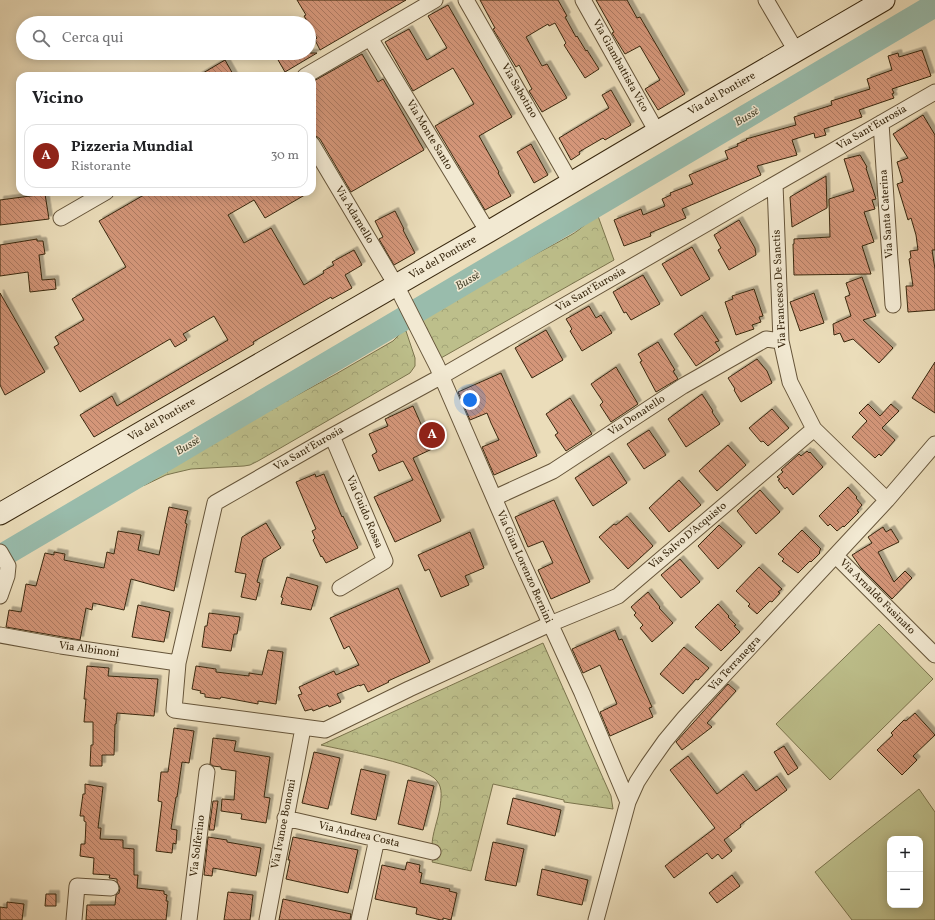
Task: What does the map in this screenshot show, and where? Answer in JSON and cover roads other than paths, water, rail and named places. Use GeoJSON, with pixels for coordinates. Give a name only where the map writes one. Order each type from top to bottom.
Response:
{"type":"FeatureCollection","features":[{"type":"Feature","properties":{"kind":"main road","name":"Via del Pontiere"},"geometry":{"type":"LineString","coordinates":[[0,514],[398,289],[488,232],[884,0]]}},
{"type":"Feature","properties":{"kind":"street"},"geometry":{"type":"LineString","coordinates":[[312,72],[435,0]]}},
{"type":"Feature","properties":{"kind":"street","name":"Via Sabotino"},"geometry":{"type":"LineString","coordinates":[[466,0],[571,183]]}},
{"type":"Feature","properties":{"kind":"street","name":"Via Giambattista Vico"},"geometry":{"type":"LineString","coordinates":[[583,0],[657,132]]}},
{"type":"Feature","properties":{"kind":"street"},"geometry":{"type":"LineString","coordinates":[[766,0],[796,52]]}},
{"type":"Feature","properties":{"kind":"street","name":"Via Monte Santo"},"geometry":{"type":"LineString","coordinates":[[370,38],[488,232]]}},
{"type":"Feature","properties":{"kind":"street","name":"Via Sant'Eurosia"},"geometry":{"type":"LineString","coordinates":[[550,624],[409,689],[325,730],[174,710],[178,663],[215,503],[332,436],[442,376],[935,92]]}},
{"type":"Feature","properties":{"kind":"street","name":"Via Santa Caterina"},"geometry":{"type":"LineString","coordinates":[[881,122],[893,305]]}},
{"type":"Feature","properties":{"kind":"street","name":"Via Adamello"},"geometry":{"type":"LineString","coordinates":[[316,151],[398,289],[420,331]]}},
{"type":"Feature","properties":{"kind":"street","name":"Via Francesco De Sanctis"},"geometry":{"type":"LineString","coordinates":[[775,184],[781,341],[790,382],[814,429],[887,500]]}},
{"type":"Feature","properties":{"kind":"street"},"geometry":{"type":"LineString","coordinates":[[61,218],[99,196]]}},
{"type":"Feature","properties":{"kind":"street","name":"Via Gian Lorenzo Bernini"},"geometry":{"type":"LineString","coordinates":[[420,331],[442,376],[494,498],[582,693],[628,802]]}},
{"type":"Feature","properties":{"kind":"street","name":"Via Donatello"},"geometry":{"type":"LineString","coordinates":[[494,498],[553,471],[683,386],[766,339],[781,341]]}},
{"type":"Feature","properties":{"kind":"street","name":"Via Salvo D'Acquisto"},"geometry":{"type":"LineString","coordinates":[[550,624],[618,596],[814,429]]}},
{"type":"Feature","properties":{"kind":"street","name":"Via Guido Rossa"},"geometry":{"type":"LineString","coordinates":[[332,436],[385,561],[340,588]]}},
{"type":"Feature","properties":{"kind":"street","name":"Via Terranegra"},"geometry":{"type":"LineString","coordinates":[[596,920],[628,802],[637,782],[665,741],[887,500],[935,444]]}},
{"type":"Feature","properties":{"kind":"street","name":"Via Arnaldo Fusinato"},"geometry":{"type":"LineString","coordinates":[[836,556],[935,655]]}},
{"type":"Feature","properties":{"kind":"street"},"geometry":{"type":"LineString","coordinates":[[0,596],[7,576],[3,563]]}},
{"type":"Feature","properties":{"kind":"street","name":"Via Albinoni"},"geometry":{"type":"LineString","coordinates":[[0,635],[61,646],[178,663]]}},
{"type":"Feature","properties":{"kind":"street","name":"Via Ivanoe Bonomi"},"geometry":{"type":"LineString","coordinates":[[267,920],[303,728]]}},
{"type":"Feature","properties":{"kind":"street","name":"Via Solferino"},"geometry":{"type":"LineString","coordinates":[[189,920],[207,772]]}},
{"type":"Feature","properties":{"kind":"street","name":"Via Andrea Costa"},"geometry":{"type":"LineString","coordinates":[[285,818],[433,852]]}},
{"type":"Feature","properties":{"kind":"street"},"geometry":{"type":"LineString","coordinates":[[359,920],[377,839]]}},
{"type":"Feature","properties":{"kind":"street"},"geometry":{"type":"LineString","coordinates":[[74,920],[77,886],[111,888]]}},
{"type":"Feature","properties":{"kind":"waterway","name":"Bussè"},"geometry":{"type":"LineString","coordinates":[[0,557],[935,5]]}},
{"type":"Feature","properties":{"kind":"place","name":"Pizzeria Mundial"},"geometry":{"type":"Point","coordinates":[432,435]}}]}
